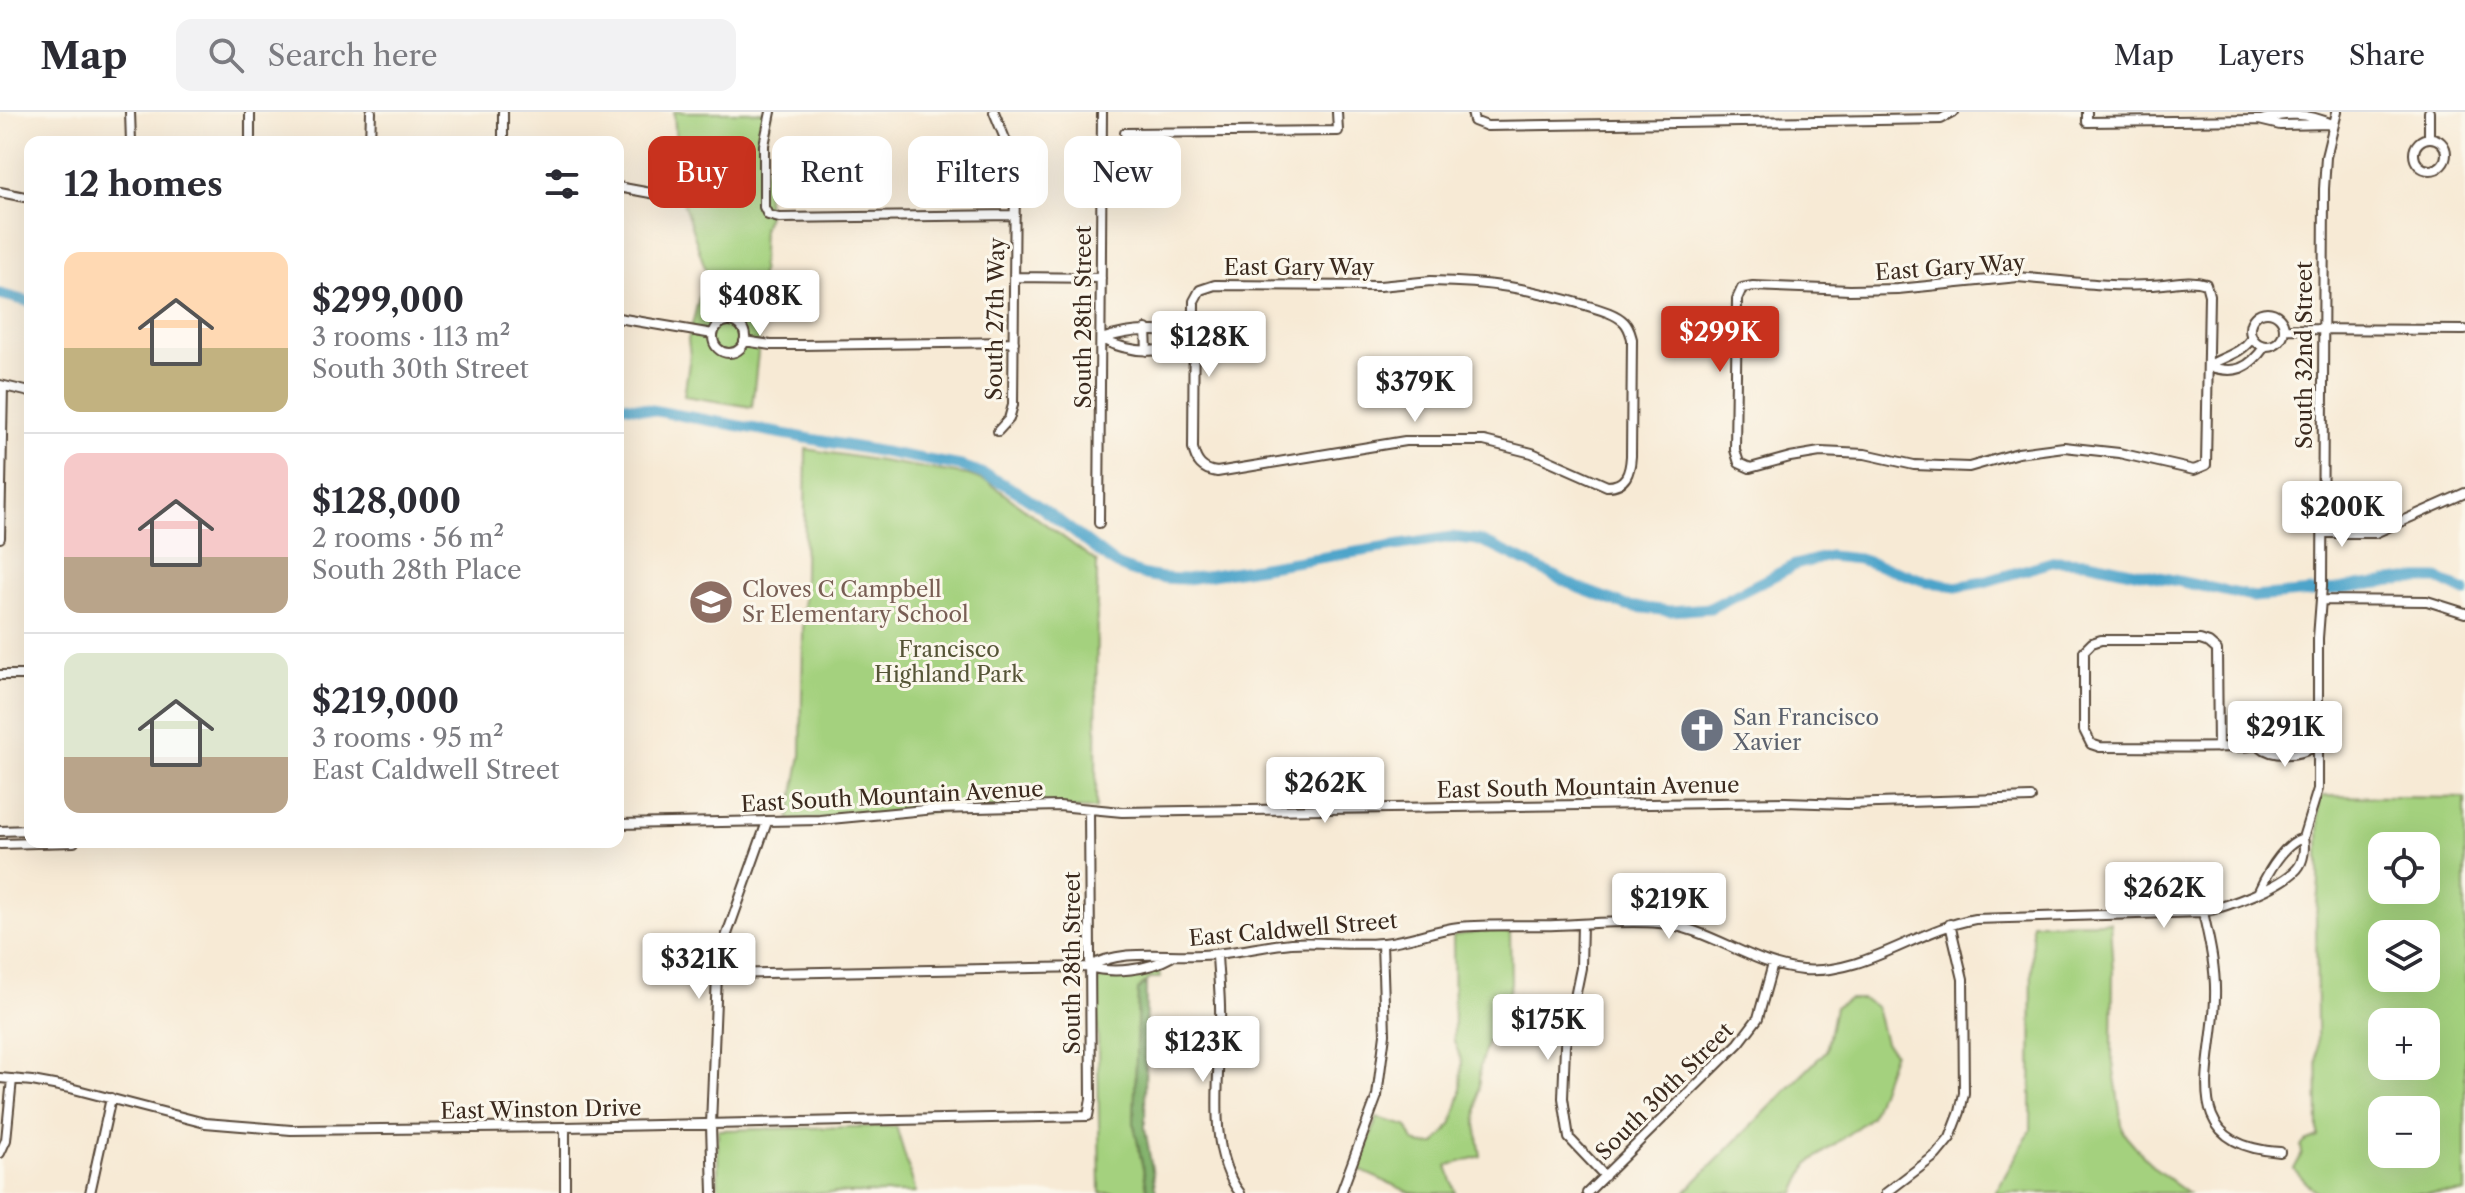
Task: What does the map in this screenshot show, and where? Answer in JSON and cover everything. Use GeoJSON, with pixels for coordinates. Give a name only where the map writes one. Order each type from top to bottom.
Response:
{"type":"FeatureCollection","features":[{"type":"Feature","properties":{"kind":"street"},"geometry":{"type":"LineString","coordinates":[[130,112],[131,136]]}},
{"type":"Feature","properties":{"kind":"street"},"geometry":{"type":"LineString","coordinates":[[250,112],[250,136]]}},
{"type":"Feature","properties":{"kind":"street"},"geometry":{"type":"LineString","coordinates":[[370,136],[371,112]]}},
{"type":"Feature","properties":{"kind":"street"},"geometry":{"type":"LineString","coordinates":[[503,112],[503,136]]}},
{"type":"Feature","properties":{"kind":"street"},"geometry":{"type":"LineString","coordinates":[[771,112],[764,145],[764,207],[768,215],[779,218],[1015,215]]}},
{"type":"Feature","properties":{"kind":"street","name":"South 27th Way"},"geometry":{"type":"LineString","coordinates":[[994,112],[1015,163],[1013,405],[1009,419],[998,431]]}},
{"type":"Feature","properties":{"kind":"street","name":"South 28th Street"},"geometry":{"type":"LineString","coordinates":[[1099,523],[1102,112]]}},
{"type":"Feature","properties":{"kind":"street"},"geometry":{"type":"LineString","coordinates":[[1125,133],[1338,131],[1337,112]]}},
{"type":"Feature","properties":{"kind":"street","name":"South 32nd Street"},"geometry":{"type":"LineString","coordinates":[[2303,838],[2318,789],[2314,748],[2322,586],[2324,173],[2337,112]]}},
{"type":"Feature","properties":{"kind":"street"},"geometry":{"type":"LineString","coordinates":[[2429,112],[2429,138]]}},
{"type":"Feature","properties":{"kind":"street"},"geometry":{"type":"LineString","coordinates":[[1473,117],[1487,126],[1503,126],[1941,119],[1953,113]]}},
{"type":"Feature","properties":{"kind":"street"},"geometry":{"type":"LineString","coordinates":[[2087,117],[2290,114],[2310,115],[2333,124]]}},
{"type":"Feature","properties":{"kind":"street"},"geometry":{"type":"LineString","coordinates":[[2290,114],[2291,125]]}},
{"type":"Feature","properties":{"kind":"street"},"geometry":{"type":"LineString","coordinates":[[2259,116],[2291,125],[2333,124]]}},
{"type":"Feature","properties":{"kind":"street"},"geometry":{"type":"LineString","coordinates":[[2429,138],[2444,146],[2446,157],[2441,166],[2431,171],[2420,168],[2413,155],[2420,141],[2429,138]]}},
{"type":"Feature","properties":{"kind":"street"},"geometry":{"type":"LineString","coordinates":[[624,188],[648,193]]}},
{"type":"Feature","properties":{"kind":"street"},"geometry":{"type":"LineString","coordinates":[[0,192],[24,197]]}},
{"type":"Feature","properties":{"kind":"street"},"geometry":{"type":"LineString","coordinates":[[1015,277],[1101,278]]}},
{"type":"Feature","properties":{"kind":"street","name":"East Gary Way"},"geometry":{"type":"LineString","coordinates":[[2018,277],[2093,284],[2150,285],[2196,281],[2206,284],[2209,295],[2208,366],[2206,465],[2194,470],[2119,453],[2064,447],[2018,453],[1969,467],[1914,465],[1865,454],[1820,452],[1750,468],[1739,463],[1735,450],[1737,299],[1742,288],[1753,286],[1898,289],[2018,277]]}},
{"type":"Feature","properties":{"kind":"street","name":"East Gary Way"},"geometry":{"type":"LineString","coordinates":[[1431,281],[1484,282],[1525,288],[1602,310],[1622,319],[1632,339],[1630,469],[1623,481],[1607,486],[1532,453],[1484,441],[1405,441],[1208,471],[1200,465],[1193,448],[1193,339],[1194,301],[1200,290],[1215,285],[1380,286],[1431,281]]}},
{"type":"Feature","properties":{"kind":"street"},"geometry":{"type":"LineString","coordinates":[[2264,311],[2280,317],[2285,329],[2279,341],[2265,346],[2258,356],[2236,370],[2226,372],[2208,366],[2222,357],[2237,353],[2252,338],[2251,321],[2264,311]]}},
{"type":"Feature","properties":{"kind":"street"},"geometry":{"type":"LineString","coordinates":[[624,319],[713,334]]}},
{"type":"Feature","properties":{"kind":"street"},"geometry":{"type":"LineString","coordinates":[[733,322],[743,331],[744,341],[735,352],[724,352],[716,346],[713,334],[719,325],[733,322]]}},
{"type":"Feature","properties":{"kind":"street"},"geometry":{"type":"LineString","coordinates":[[1146,329],[1147,351]]}},
{"type":"Feature","properties":{"kind":"street"},"geometry":{"type":"LineString","coordinates":[[1101,339],[1146,329],[1175,332],[1193,339]]}},
{"type":"Feature","properties":{"kind":"street"},"geometry":{"type":"LineString","coordinates":[[2285,329],[2465,330]]}},
{"type":"Feature","properties":{"kind":"street"},"geometry":{"type":"LineString","coordinates":[[2252,338],[2265,346]]}},
{"type":"Feature","properties":{"kind":"street"},"geometry":{"type":"LineString","coordinates":[[1101,339],[1116,347],[1147,351],[1179,348],[1193,339]]}},
{"type":"Feature","properties":{"kind":"street"},"geometry":{"type":"LineString","coordinates":[[744,341],[801,345],[1014,342]]}},
{"type":"Feature","properties":{"kind":"street"},"geometry":{"type":"LineString","coordinates":[[0,538],[2,385],[24,390]]}},
{"type":"Feature","properties":{"kind":"street"},"geometry":{"type":"LineString","coordinates":[[2322,533],[2375,533],[2465,493]]}},
{"type":"Feature","properties":{"kind":"street"},"geometry":{"type":"LineString","coordinates":[[2322,523],[2391,526]]}},
{"type":"Feature","properties":{"kind":"street"},"geometry":{"type":"LineString","coordinates":[[2363,523],[2363,533]]}},
{"type":"Feature","properties":{"kind":"street"},"geometry":{"type":"LineString","coordinates":[[2321,599],[2427,601],[2465,613]]}},
{"type":"Feature","properties":{"kind":"street"},"geometry":{"type":"LineString","coordinates":[[2218,748],[2217,650],[2209,643],[2200,640],[2101,640],[2084,651],[2084,730],[2091,744],[2100,747],[2218,748],[2260,746],[2268,742],[2304,742],[2314,748]]}},
{"type":"Feature","properties":{"kind":"street"},"geometry":{"type":"LineString","coordinates":[[0,675],[24,675]]}},
{"type":"Feature","properties":{"kind":"street"},"geometry":{"type":"LineString","coordinates":[[2279,753],[2280,742]]}},
{"type":"Feature","properties":{"kind":"street"},"geometry":{"type":"LineString","coordinates":[[2260,746],[2265,751],[2279,753],[2304,753],[2314,748]]}},
{"type":"Feature","properties":{"kind":"street","name":"East South Mountain Avenue"},"geometry":{"type":"LineString","coordinates":[[624,824],[767,822],[906,810],[1059,806],[1122,812],[1785,802],[1847,804],[2031,798]]}},
{"type":"Feature","properties":{"kind":"street","name":"South 28th Street"},"geometry":{"type":"LineString","coordinates":[[1088,1116],[1091,1099],[1089,809]]}},
{"type":"Feature","properties":{"kind":"street"},"geometry":{"type":"LineString","coordinates":[[713,1193],[711,1125],[717,974],[721,951],[767,822]]}},
{"type":"Feature","properties":{"kind":"street"},"geometry":{"type":"LineString","coordinates":[[0,831],[24,830]]}},
{"type":"Feature","properties":{"kind":"street"},"geometry":{"type":"LineString","coordinates":[[2259,891],[2268,871],[2293,841],[2303,838],[2305,849],[2299,868],[2290,874],[2278,861]]}},
{"type":"Feature","properties":{"kind":"street"},"geometry":{"type":"LineString","coordinates":[[0,844],[24,843]]}},
{"type":"Feature","properties":{"kind":"street","name":"East Caldwell Street"},"geometry":{"type":"LineString","coordinates":[[1088,967],[1104,958],[1156,953],[1172,957],[1217,955],[1291,943],[1382,943],[1459,927],[1659,923],[1684,927],[1773,964],[1803,970],[1833,969],[1852,965],[1950,924],[1975,919],[2203,912],[2232,904],[2278,883],[2290,874]]}},
{"type":"Feature","properties":{"kind":"street"},"geometry":{"type":"LineString","coordinates":[[2203,912],[2215,996],[2206,1066],[2210,1109],[2227,1136],[2238,1144],[2256,1150],[2280,1152]]}},
{"type":"Feature","properties":{"kind":"street"},"geometry":{"type":"LineString","coordinates":[[1582,924],[1581,968],[1565,1046],[1563,1098],[1569,1138],[1605,1176]]}},
{"type":"Feature","properties":{"kind":"street"},"geometry":{"type":"LineString","coordinates":[[1886,1193],[1936,1155],[1950,1138],[1960,1112],[1964,1093],[1963,979],[1950,924]]}},
{"type":"Feature","properties":{"kind":"street"},"geometry":{"type":"LineString","coordinates":[[1341,1193],[1377,1096],[1385,1034],[1382,943]]}},
{"type":"Feature","properties":{"kind":"street"},"geometry":{"type":"LineString","coordinates":[[1145,954],[1146,966]]}},
{"type":"Feature","properties":{"kind":"street"},"geometry":{"type":"LineString","coordinates":[[1217,955],[1220,1149],[1226,1172],[1240,1193]]}},
{"type":"Feature","properties":{"kind":"street","name":"East Caldwell Street"},"geometry":{"type":"LineString","coordinates":[[717,974],[1088,967],[1105,971],[1158,965],[1172,957]]}},
{"type":"Feature","properties":{"kind":"street","name":"South 30th Street"},"geometry":{"type":"LineString","coordinates":[[1587,1193],[1739,1043],[1758,1018],[1773,964]]}},
{"type":"Feature","properties":{"kind":"street","name":"East Winston Drive"},"geometry":{"type":"LineString","coordinates":[[0,1078],[32,1081],[111,1098],[205,1123],[291,1130],[1088,1116]]}},
{"type":"Feature","properties":{"kind":"street"},"geometry":{"type":"LineString","coordinates":[[0,1153],[6,1140],[12,1079]]}},
{"type":"Feature","properties":{"kind":"street"},"geometry":{"type":"LineString","coordinates":[[90,1193],[111,1098]]}},
{"type":"Feature","properties":{"kind":"street"},"geometry":{"type":"LineString","coordinates":[[565,1127],[565,1193]]}},
{"type":"Feature","properties":{"kind":"green space"},"geometry":{"type":"Polygon","coordinates":[[[674,112],[771,112],[764,145],[768,215],[763,228],[758,353],[752,407],[684,396],[690,356],[688,340],[706,271],[685,208],[756,208],[756,136],[676,136],[674,112]]]}},
{"type":"Feature","properties":{"kind":"green space","name":"Francisco Highland Park"},"geometry":{"type":"Polygon","coordinates":[[[806,449],[968,475],[988,482],[1097,562],[1096,809],[998,808],[789,821],[801,755],[806,449]]]}},
{"type":"Feature","properties":{"kind":"green space"},"geometry":{"type":"Polygon","coordinates":[[[2319,798],[2465,798],[2465,1193],[2316,1193],[2294,1169],[2302,1154],[2301,1146],[2318,1137],[2316,916],[2319,798]]]}},
{"type":"Feature","properties":{"kind":"green space"},"geometry":{"type":"Polygon","coordinates":[[[2110,922],[2112,1056],[2123,1132],[2154,1168],[2188,1193],[1995,1193],[2031,1130],[2032,923],[2110,922]]]}},
{"type":"Feature","properties":{"kind":"green space"},"geometry":{"type":"Polygon","coordinates":[[[1498,930],[1510,933],[1511,983],[1500,1022],[1489,1037],[1480,1066],[1476,1124],[1481,1156],[1447,1166],[1456,1193],[1411,1193],[1359,1170],[1377,1118],[1407,1126],[1414,1141],[1422,1145],[1435,1144],[1452,1124],[1461,1093],[1462,1062],[1454,1041],[1453,936],[1498,930]]]}},
{"type":"Feature","properties":{"kind":"green space"},"geometry":{"type":"Polygon","coordinates":[[[1159,969],[1160,978],[1150,978],[1138,990],[1134,1125],[1148,1193],[1100,1193],[1097,983],[1102,976],[1159,969]]]}},
{"type":"Feature","properties":{"kind":"green space"},"geometry":{"type":"Polygon","coordinates":[[[1146,982],[1145,1128],[1156,1193],[1148,1192],[1134,1125],[1138,990],[1146,982]]]}},
{"type":"Feature","properties":{"kind":"green space"},"geometry":{"type":"Polygon","coordinates":[[[1849,999],[1862,999],[1876,1007],[1885,1043],[1894,1052],[1871,1117],[1808,1164],[1795,1193],[1684,1193],[1826,1051],[1835,1007],[1849,999]]]}},
{"type":"Feature","properties":{"kind":"green space"},"geometry":{"type":"Polygon","coordinates":[[[896,1126],[916,1193],[718,1193],[718,1130],[896,1126]]]}},
{"type":"Feature","properties":{"kind":"waterway"},"geometry":{"type":"LineString","coordinates":[[0,294],[24,300]]}},
{"type":"Feature","properties":{"kind":"waterway"},"geometry":{"type":"LineString","coordinates":[[624,405],[961,466],[982,473],[1023,495],[1117,565],[1160,577],[1187,579],[1451,537],[1477,540],[1495,547],[1579,588],[1627,606],[1670,611],[1710,608],[1795,565],[1829,556],[1859,559],[1926,581],[1956,587],[2055,561],[2088,562],[2253,597],[2312,592]]}},
{"type":"Feature","properties":{"kind":"waterway"},"geometry":{"type":"LineString","coordinates":[[2330,590],[2406,579],[2438,579],[2465,592]]}},
{"type":"Feature","properties":{"kind":"place","name":"Cloves C Campbell Sr Elementary School"},"geometry":{"type":"Point","coordinates":[711,602]}},
{"type":"Feature","properties":{"kind":"place","name":"San Francisco Xavier"},"geometry":{"type":"Point","coordinates":[1702,730]}}]}
